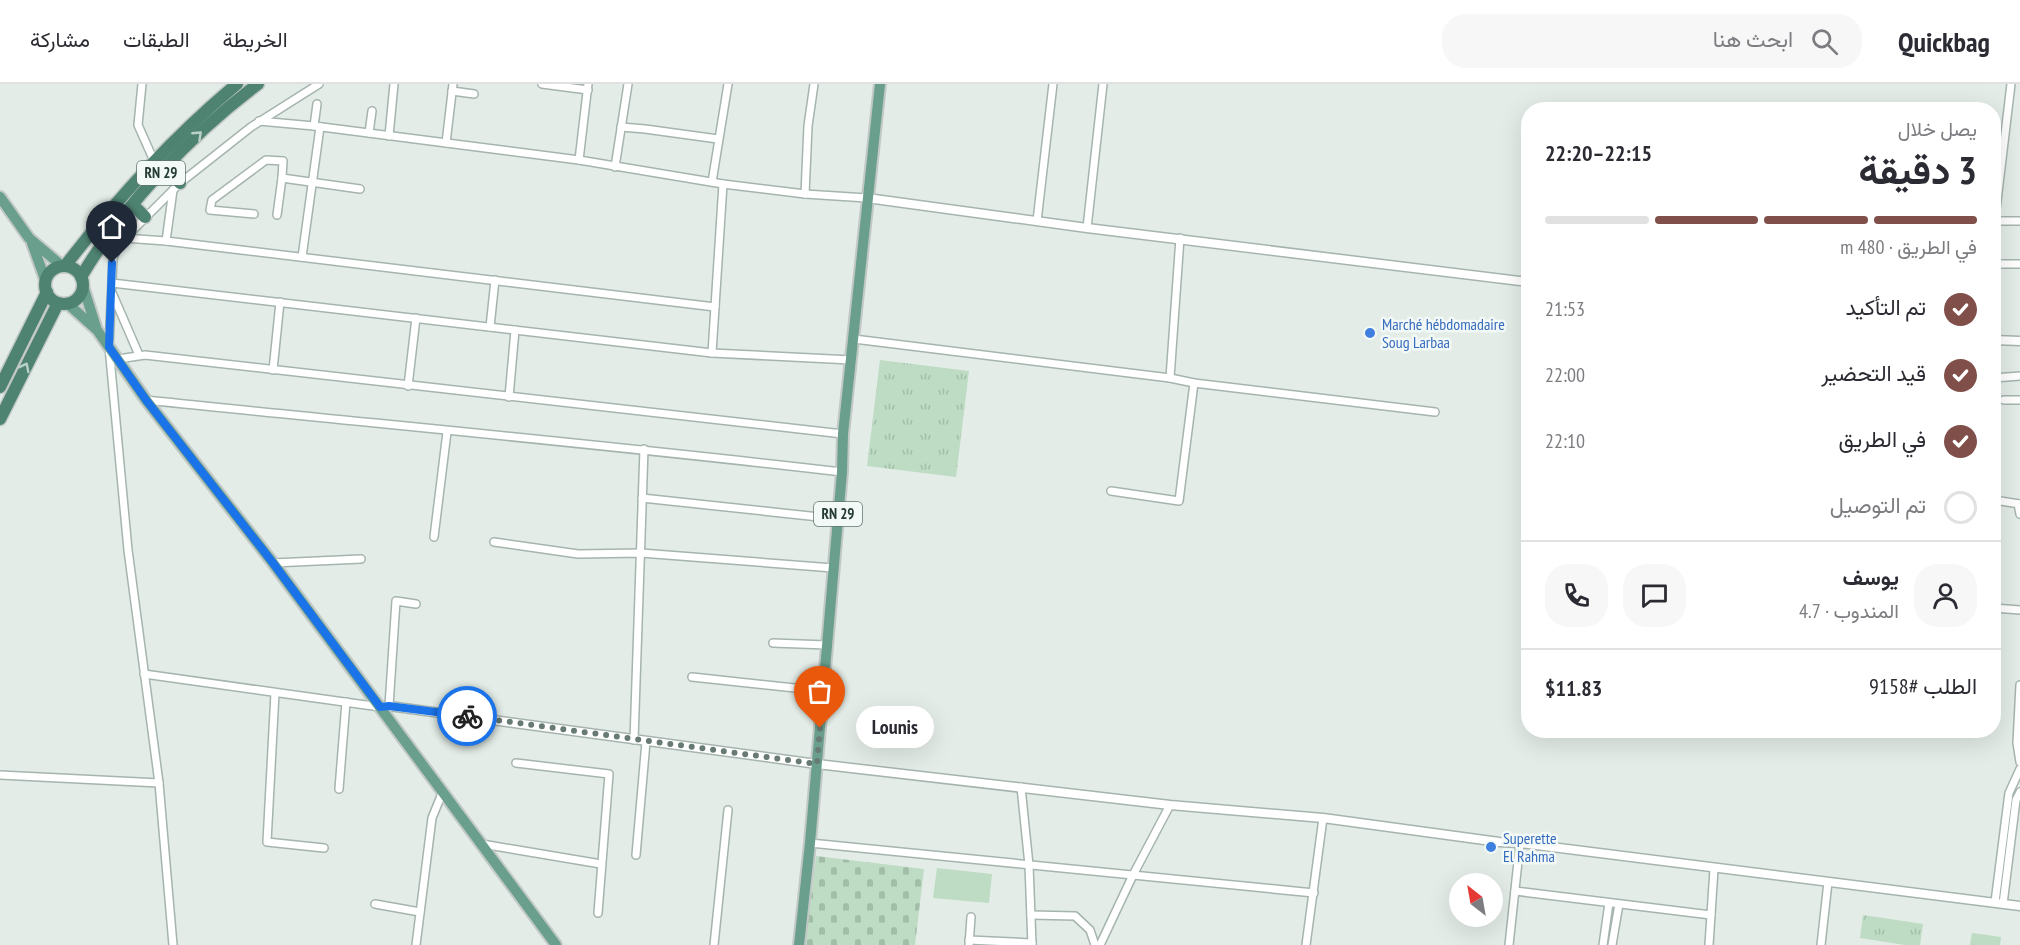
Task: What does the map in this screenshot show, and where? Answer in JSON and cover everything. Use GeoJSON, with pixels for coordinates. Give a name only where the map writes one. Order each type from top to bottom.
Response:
{"type":"FeatureCollection","features":[{"type":"Feature","properties":{"kind":"highway","name":"RN 29"},"geometry":{"type":"LineString","coordinates":[[64,266],[154,161],[237,84]]}},
{"type":"Feature","properties":{"kind":"highway","name":"RN 29"},"geometry":{"type":"LineString","coordinates":[[82,282],[101,244],[133,205],[202,132],[258,84]]}},
{"type":"Feature","properties":{"kind":"highway"},"geometry":{"type":"LineString","coordinates":[[166,168],[177,187]]}},
{"type":"Feature","properties":{"kind":"highway"},"geometry":{"type":"LineString","coordinates":[[133,205],[145,217]]}},
{"type":"Feature","properties":{"kind":"highway"},"geometry":{"type":"LineString","coordinates":[[0,387],[46,287],[51,271],[64,266],[74,269],[82,282],[78,297],[63,303],[0,419]]}},
{"type":"Feature","properties":{"kind":"highway"},"geometry":{"type":"LineString","coordinates":[[46,287],[63,303]]}},
{"type":"Feature","properties":{"kind":"main road","name":"RN 29"},"geometry":{"type":"LineString","coordinates":[[799,945],[817,764],[842,472],[843,434],[880,84]]}},
{"type":"Feature","properties":{"kind":"main road"},"geometry":{"type":"LineString","coordinates":[[0,197],[29,237],[64,266]]}},
{"type":"Feature","properties":{"kind":"main road"},"geometry":{"type":"LineString","coordinates":[[29,237],[46,287]]}},
{"type":"Feature","properties":{"kind":"main road"},"geometry":{"type":"LineString","coordinates":[[82,282],[97,330]]}},
{"type":"Feature","properties":{"kind":"main road"},"geometry":{"type":"LineString","coordinates":[[63,303],[97,330],[146,400],[385,706],[443,791],[556,945]]}},
{"type":"Feature","properties":{"kind":"street"},"geometry":{"type":"LineString","coordinates":[[142,84],[138,125],[154,161]]}},
{"type":"Feature","properties":{"kind":"street"},"geometry":{"type":"LineString","coordinates":[[173,945],[159,783],[128,550],[109,347],[114,252],[124,238],[177,187],[259,121],[319,84]]}},
{"type":"Feature","properties":{"kind":"street"},"geometry":{"type":"LineString","coordinates":[[389,136],[394,84]]}},
{"type":"Feature","properties":{"kind":"street"},"geometry":{"type":"LineString","coordinates":[[543,84],[588,87],[579,160]]}},
{"type":"Feature","properties":{"kind":"street"},"geometry":{"type":"LineString","coordinates":[[615,167],[628,84]]}},
{"type":"Feature","properties":{"kind":"street"},"geometry":{"type":"LineString","coordinates":[[712,182],[728,84]]}},
{"type":"Feature","properties":{"kind":"street"},"geometry":{"type":"LineString","coordinates":[[805,194],[808,126],[814,84]]}},
{"type":"Feature","properties":{"kind":"street"},"geometry":{"type":"LineString","coordinates":[[1037,221],[1053,84]]}},
{"type":"Feature","properties":{"kind":"street"},"geometry":{"type":"LineString","coordinates":[[1087,228],[1103,84]]}},
{"type":"Feature","properties":{"kind":"street"},"geometry":{"type":"LineString","coordinates":[[2001,165],[2011,84]]}},
{"type":"Feature","properties":{"kind":"street"},"geometry":{"type":"LineString","coordinates":[[446,143],[452,88],[474,94]]}},
{"type":"Feature","properties":{"kind":"street"},"geometry":{"type":"LineString","coordinates":[[302,257],[312,182],[317,104]]}},
{"type":"Feature","properties":{"kind":"street"},"geometry":{"type":"LineString","coordinates":[[369,133],[372,111]]}},
{"type":"Feature","properties":{"kind":"street"},"geometry":{"type":"LineString","coordinates":[[259,121],[317,126],[579,160],[723,184],[805,194],[867,198],[1087,228],[1521,281]]}},
{"type":"Feature","properties":{"kind":"street"},"geometry":{"type":"LineString","coordinates":[[621,127],[718,140]]}},
{"type":"Feature","properties":{"kind":"street"},"geometry":{"type":"LineString","coordinates":[[254,214],[210,210],[212,200],[267,160],[283,161],[277,214]]}},
{"type":"Feature","properties":{"kind":"street"},"geometry":{"type":"LineString","coordinates":[[282,178],[360,189]]}},
{"type":"Feature","properties":{"kind":"street"},"geometry":{"type":"LineString","coordinates":[[712,353],[723,184]]}},
{"type":"Feature","properties":{"kind":"street"},"geometry":{"type":"LineString","coordinates":[[166,241],[177,187]]}},
{"type":"Feature","properties":{"kind":"street"},"geometry":{"type":"LineString","coordinates":[[2001,221],[2020,220]]}},
{"type":"Feature","properties":{"kind":"street"},"geometry":{"type":"LineString","coordinates":[[124,238],[166,241],[715,307]]}},
{"type":"Feature","properties":{"kind":"street"},"geometry":{"type":"LineString","coordinates":[[1170,378],[1180,238]]}},
{"type":"Feature","properties":{"kind":"street"},"geometry":{"type":"LineString","coordinates":[[2001,264],[2020,264]]}},
{"type":"Feature","properties":{"kind":"street"},"geometry":{"type":"LineString","coordinates":[[490,327],[495,280]]}},
{"type":"Feature","properties":{"kind":"street"},"geometry":{"type":"LineString","coordinates":[[112,283],[712,353],[852,360]]}},
{"type":"Feature","properties":{"kind":"street"},"geometry":{"type":"LineString","coordinates":[[112,293],[139,355]]}},
{"type":"Feature","properties":{"kind":"street"},"geometry":{"type":"LineString","coordinates":[[273,370],[280,302]]}},
{"type":"Feature","properties":{"kind":"street"},"geometry":{"type":"LineString","coordinates":[[408,386],[416,318]]}},
{"type":"Feature","properties":{"kind":"street"},"geometry":{"type":"LineString","coordinates":[[509,397],[515,330]]}},
{"type":"Feature","properties":{"kind":"street"},"geometry":{"type":"LineString","coordinates":[[854,339],[1435,412]]}},
{"type":"Feature","properties":{"kind":"street"},"geometry":{"type":"LineString","coordinates":[[2001,340],[2020,341]]}},
{"type":"Feature","properties":{"kind":"street"},"geometry":{"type":"LineString","coordinates":[[118,359],[139,355],[843,434]]}},
{"type":"Feature","properties":{"kind":"street"},"geometry":{"type":"LineString","coordinates":[[2001,377],[2020,376]]}},
{"type":"Feature","properties":{"kind":"street"},"geometry":{"type":"LineString","coordinates":[[1111,491],[1179,501],[1194,383]]}},
{"type":"Feature","properties":{"kind":"street"},"geometry":{"type":"LineString","coordinates":[[146,400],[447,432],[644,449],[842,472]]}},
{"type":"Feature","properties":{"kind":"street"},"geometry":{"type":"LineString","coordinates":[[2004,400],[2020,400]]}},
{"type":"Feature","properties":{"kind":"street"},"geometry":{"type":"LineString","coordinates":[[434,537],[447,432]]}},
{"type":"Feature","properties":{"kind":"street"},"geometry":{"type":"LineString","coordinates":[[634,740],[644,449]]}},
{"type":"Feature","properties":{"kind":"street"},"geometry":{"type":"LineString","coordinates":[[642,498],[838,519]]}},
{"type":"Feature","properties":{"kind":"street"},"geometry":{"type":"LineString","coordinates":[[2001,501],[2019,504],[2020,514]]}},
{"type":"Feature","properties":{"kind":"street"},"geometry":{"type":"LineString","coordinates":[[494,542],[578,554],[641,553],[833,568]]}},
{"type":"Feature","properties":{"kind":"street"},"geometry":{"type":"LineString","coordinates":[[273,563],[361,559]]}},
{"type":"Feature","properties":{"kind":"street"},"geometry":{"type":"LineString","coordinates":[[385,706],[396,601],[416,604]]}},
{"type":"Feature","properties":{"kind":"street"},"geometry":{"type":"LineString","coordinates":[[2001,609],[2020,610]]}},
{"type":"Feature","properties":{"kind":"street"},"geometry":{"type":"LineString","coordinates":[[773,644],[827,645]]}},
{"type":"Feature","properties":{"kind":"street"},"geometry":{"type":"LineString","coordinates":[[144,674],[817,764],[1170,805],[1323,818],[2020,906]]}},
{"type":"Feature","properties":{"kind":"street"},"geometry":{"type":"LineString","coordinates":[[692,676],[823,691]]}},
{"type":"Feature","properties":{"kind":"street"},"geometry":{"type":"LineString","coordinates":[[1999,903],[2009,793],[2020,767],[2017,742],[2020,685]]}},
{"type":"Feature","properties":{"kind":"street"},"geometry":{"type":"LineString","coordinates":[[275,693],[267,842],[324,848]]}},
{"type":"Feature","properties":{"kind":"street"},"geometry":{"type":"LineString","coordinates":[[339,789],[346,702]]}},
{"type":"Feature","properties":{"kind":"street"},"geometry":{"type":"LineString","coordinates":[[636,855],[646,742]]}},
{"type":"Feature","properties":{"kind":"street"},"geometry":{"type":"LineString","coordinates":[[516,763],[609,774],[598,913]]}},
{"type":"Feature","properties":{"kind":"street"},"geometry":{"type":"LineString","coordinates":[[0,775],[159,783]]}},
{"type":"Feature","properties":{"kind":"street"},"geometry":{"type":"LineString","coordinates":[[970,917],[969,943],[1032,944],[1029,865],[1021,787]]}},
{"type":"Feature","properties":{"kind":"street"},"geometry":{"type":"LineString","coordinates":[[416,945],[432,818],[443,791]]}},
{"type":"Feature","properties":{"kind":"street"},"geometry":{"type":"LineString","coordinates":[[1999,903],[2016,800],[2020,792]]}},
{"type":"Feature","properties":{"kind":"street"},"geometry":{"type":"LineString","coordinates":[[1100,945],[1170,805]]}},
{"type":"Feature","properties":{"kind":"street"},"geometry":{"type":"LineString","coordinates":[[714,945],[728,810]]}},
{"type":"Feature","properties":{"kind":"street"},"geometry":{"type":"LineString","coordinates":[[1306,945],[1323,818]]}},
{"type":"Feature","properties":{"kind":"street"},"geometry":{"type":"LineString","coordinates":[[810,843],[1314,893]]}},
{"type":"Feature","properties":{"kind":"street"},"geometry":{"type":"LineString","coordinates":[[1509,945],[1520,843]]}},
{"type":"Feature","properties":{"kind":"street"},"geometry":{"type":"LineString","coordinates":[[482,844],[601,864]]}},
{"type":"Feature","properties":{"kind":"street"},"geometry":{"type":"LineString","coordinates":[[1709,945],[1714,868]]}},
{"type":"Feature","properties":{"kind":"street"},"geometry":{"type":"LineString","coordinates":[[1821,945],[1828,882]]}},
{"type":"Feature","properties":{"kind":"street"},"geometry":{"type":"LineString","coordinates":[[1515,891],[1711,915]]}},
{"type":"Feature","properties":{"kind":"street"},"geometry":{"type":"LineString","coordinates":[[1603,945],[1609,903]]}},
{"type":"Feature","properties":{"kind":"street"},"geometry":{"type":"LineString","coordinates":[[375,904],[420,912]]}},
{"type":"Feature","properties":{"kind":"street"},"geometry":{"type":"LineString","coordinates":[[1612,945],[1619,904]]}},
{"type":"Feature","properties":{"kind":"street"},"geometry":{"type":"LineString","coordinates":[[1031,915],[1075,916],[1090,930],[1095,945]]}},
{"type":"Feature","properties":{"kind":"green space"},"geometry":{"type":"Polygon","coordinates":[[[880,360],[969,371],[956,477],[867,466],[880,360]]]}},
{"type":"Feature","properties":{"kind":"green space"},"geometry":{"type":"Polygon","coordinates":[[[816,856],[924,869],[915,945],[805,945],[816,856]]]}},
{"type":"Feature","properties":{"kind":"green space"},"geometry":{"type":"Polygon","coordinates":[[[937,868],[992,874],[989,903],[933,898],[937,868]]]}},
{"type":"Feature","properties":{"kind":"green space"},"geometry":{"type":"Polygon","coordinates":[[[1863,915],[1923,924],[1920,945],[1860,938],[1863,915]]]}},
{"type":"Feature","properties":{"kind":"green space"},"geometry":{"type":"Polygon","coordinates":[[[1972,933],[2001,937],[2000,945],[1970,945],[1972,933]]]}},
{"type":"Feature","properties":{"kind":"way so far"},"geometry":{"type":"LineString","coordinates":[[467,716],[817,764],[820,728]]}},
{"type":"Feature","properties":{"kind":"place","name":"Marché hébdomadaire Soug Larbaa"},"geometry":{"type":"Point","coordinates":[1370,333]}},
{"type":"Feature","properties":{"kind":"place","name":"Lounis"},"geometry":{"type":"Point","coordinates":[820,728]}},
{"type":"Feature","properties":{"kind":"place","name":"Superette El Rahma"},"geometry":{"type":"Point","coordinates":[1491,847]}},
{"type":"Feature","properties":{"kind":"route"},"geometry":{"type":"LineString","coordinates":[[112,263],[109,347],[146,400],[273,563],[380,707],[389,706],[467,716]]}}]}
